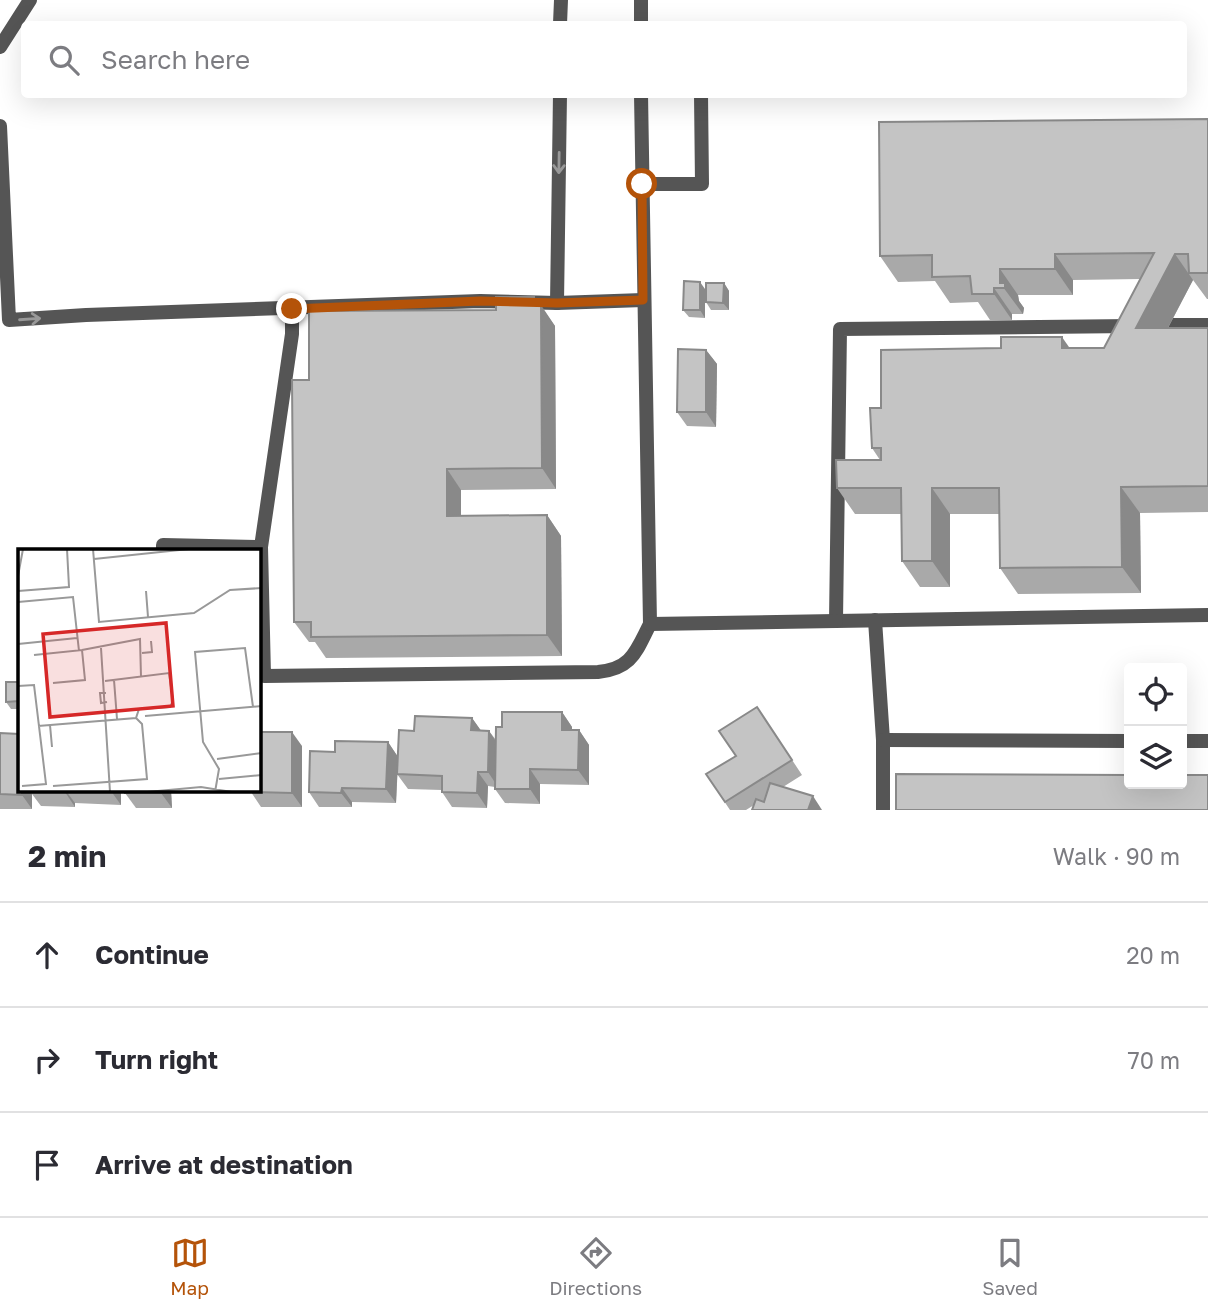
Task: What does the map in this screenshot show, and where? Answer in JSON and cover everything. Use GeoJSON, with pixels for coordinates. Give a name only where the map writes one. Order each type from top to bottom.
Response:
{"type":"FeatureCollection","features":[{"type":"Feature","properties":{"kind":"lane"},"geometry":{"type":"LineString","coordinates":[[0,47],[30,0]]}},
{"type":"Feature","properties":{"kind":"lane"},"geometry":{"type":"LineString","coordinates":[[560,21],[561,0]]}},
{"type":"Feature","properties":{"kind":"lane"},"geometry":{"type":"LineString","coordinates":[[641,0],[641,21]]}},
{"type":"Feature","properties":{"kind":"lane"},"geometry":{"type":"LineString","coordinates":[[557,303],[560,98]]}},
{"type":"Feature","properties":{"kind":"lane"},"geometry":{"type":"LineString","coordinates":[[292,309],[292,334],[261,547],[264,676],[614,671],[630,660],[650,624],[641,98]]}},
{"type":"Feature","properties":{"kind":"lane"},"geometry":{"type":"LineString","coordinates":[[642,184],[702,184],[701,98]]}},
{"type":"Feature","properties":{"kind":"lane"},"geometry":{"type":"LineString","coordinates":[[0,126],[9,320],[480,301],[557,303],[643,300]]}},
{"type":"Feature","properties":{"kind":"lane"},"geometry":{"type":"LineString","coordinates":[[836,621],[840,329],[1147,326]]}},
{"type":"Feature","properties":{"kind":"lane"},"geometry":{"type":"LineString","coordinates":[[1169,326],[1208,326]]}},
{"type":"Feature","properties":{"kind":"lane"},"geometry":{"type":"LineString","coordinates":[[163,549],[163,545],[261,547]]}},
{"type":"Feature","properties":{"kind":"lane"},"geometry":{"type":"LineString","coordinates":[[650,624],[1208,615]]}},
{"type":"Feature","properties":{"kind":"lane"},"geometry":{"type":"LineString","coordinates":[[874,620],[883,740],[883,810]]}},
{"type":"Feature","properties":{"kind":"lane"},"geometry":{"type":"LineString","coordinates":[[883,740],[1124,741]]}},
{"type":"Feature","properties":{"kind":"lane"},"geometry":{"type":"LineString","coordinates":[[1187,741],[1208,741]]}},
{"type":"Feature","properties":{"kind":"building"},"geometry":{"type":"Polygon","coordinates":[[[1208,119],[1208,273],[1189,273],[1188,254],[1175,254],[1136,328],[1208,328],[1208,486],[1121,487],[1122,567],[1000,568],[999,488],[932,488],[932,561],[902,561],[901,488],[837,488],[836,460],[881,460],[881,448],[872,448],[870,408],[881,408],[881,350],[1001,348],[1001,337],[1062,337],[1062,348],[1104,348],[1154,253],[1055,254],[1055,269],[1000,269],[1000,283],[1005,283],[1005,288],[994,288],[994,294],[972,294],[970,276],[932,277],[932,255],[880,256],[879,122],[1208,119]]]}},
{"type":"Feature","properties":{"kind":"building"},"geometry":{"type":"Polygon","coordinates":[[[684,281],[700,282],[700,310],[683,310],[684,281]]]}},
{"type":"Feature","properties":{"kind":"building"},"geometry":{"type":"Polygon","coordinates":[[[706,283],[724,283],[723,303],[706,302],[706,283]]]}},
{"type":"Feature","properties":{"kind":"building"},"geometry":{"type":"Polygon","coordinates":[[[496,297],[534,297],[534,305],[541,305],[542,468],[447,469],[447,516],[547,515],[547,635],[311,637],[311,622],[294,622],[292,380],[309,380],[309,311],[496,310],[496,297]]]}},
{"type":"Feature","properties":{"kind":"building"},"geometry":{"type":"Polygon","coordinates":[[[678,349],[706,350],[706,412],[677,412],[678,349]]]}},
{"type":"Feature","properties":{"kind":"building"},"geometry":{"type":"Polygon","coordinates":[[[6,682],[18,682],[18,701],[6,702],[6,682]]]}},
{"type":"Feature","properties":{"kind":"building"},"geometry":{"type":"Polygon","coordinates":[[[757,707],[792,760],[725,802],[706,774],[736,756],[719,731],[757,707]]]}},
{"type":"Feature","properties":{"kind":"building"},"geometry":{"type":"Polygon","coordinates":[[[502,712],[562,712],[562,730],[579,730],[578,770],[530,769],[530,789],[495,789],[496,727],[502,727],[502,712]]]}},
{"type":"Feature","properties":{"kind":"building"},"geometry":{"type":"Polygon","coordinates":[[[415,716],[472,718],[471,730],[489,731],[488,772],[478,772],[477,793],[442,792],[442,776],[397,774],[399,730],[414,731],[415,716]]]}},
{"type":"Feature","properties":{"kind":"building"},"geometry":{"type":"Polygon","coordinates":[[[261,732],[292,732],[292,793],[251,792],[261,792],[261,732]]]}},
{"type":"Feature","properties":{"kind":"building"},"geometry":{"type":"Polygon","coordinates":[[[0,733],[18,734],[18,792],[22,792],[22,795],[0,794],[0,733]]]}},
{"type":"Feature","properties":{"kind":"building"},"geometry":{"type":"Polygon","coordinates":[[[335,741],[388,742],[386,789],[342,788],[341,793],[309,792],[310,751],[335,752],[335,741]]]}},
{"type":"Feature","properties":{"kind":"building"},"geometry":{"type":"Polygon","coordinates":[[[896,774],[1124,775],[1124,789],[1187,789],[1187,775],[1208,775],[1208,810],[896,810],[896,774]]]}},
{"type":"Feature","properties":{"kind":"building"},"geometry":{"type":"Polygon","coordinates":[[[770,783],[813,796],[808,810],[752,810],[756,799],[764,802],[770,783]]]}},
{"type":"Feature","properties":{"kind":"building"},"geometry":{"type":"Polygon","coordinates":[[[125,792],[161,792],[161,793],[125,792]]]}},
{"type":"Feature","properties":{"kind":"route"},"geometry":{"type":"LineString","coordinates":[[292,309],[480,301],[557,303],[643,300],[642,184]]}}]}
